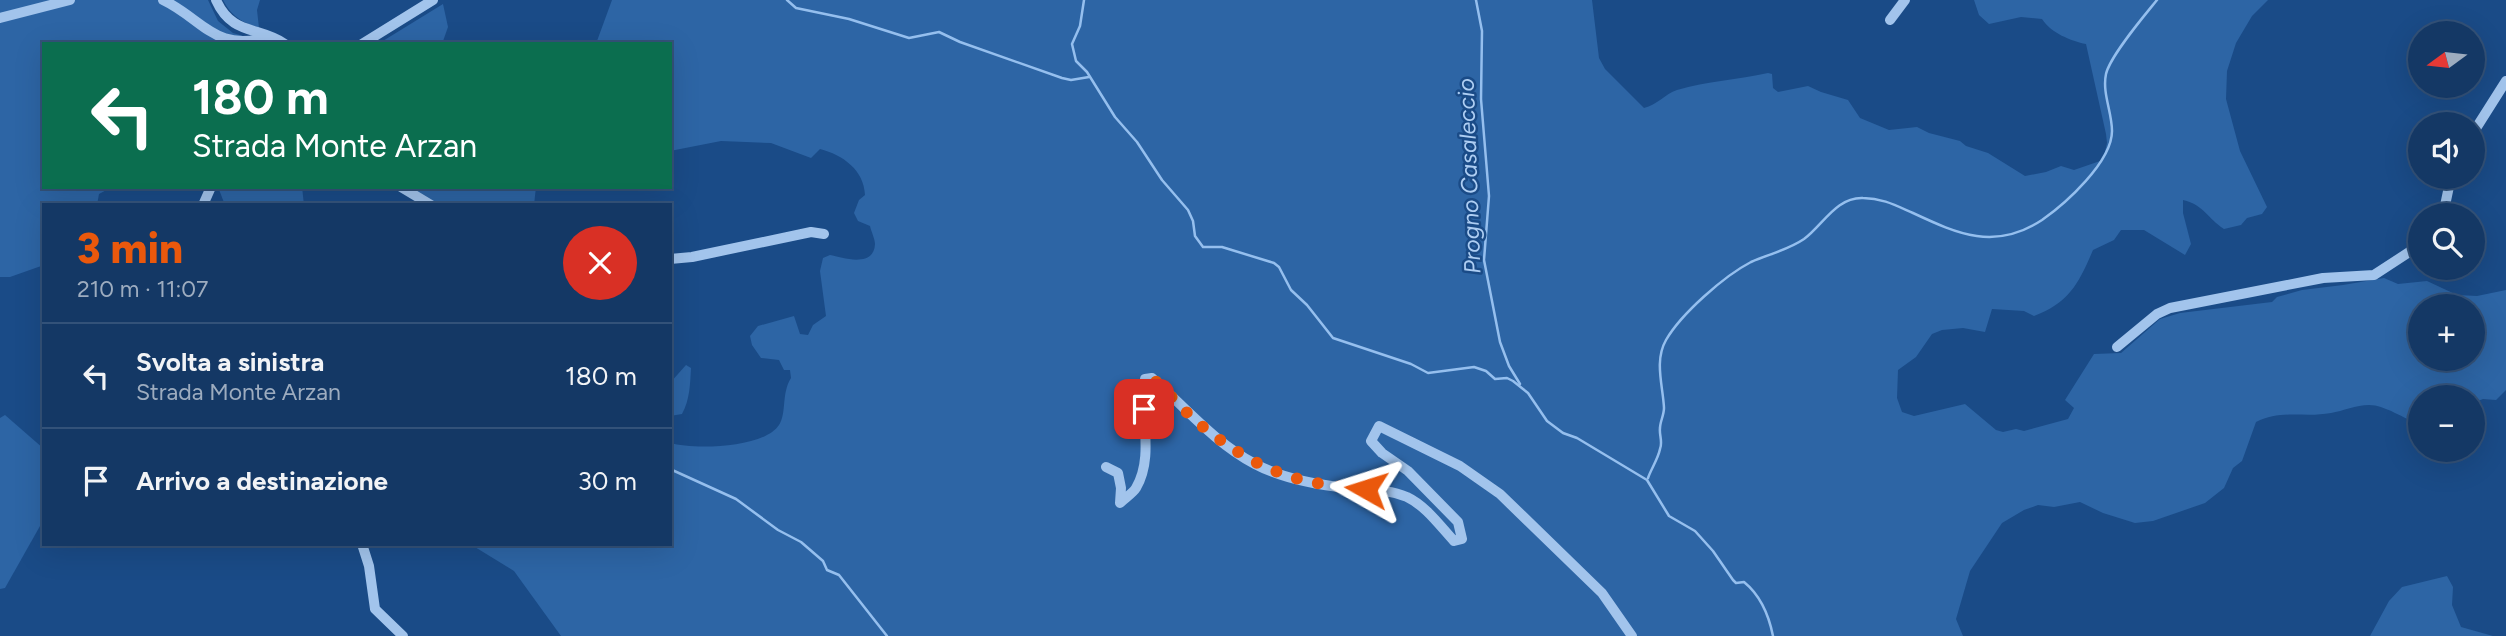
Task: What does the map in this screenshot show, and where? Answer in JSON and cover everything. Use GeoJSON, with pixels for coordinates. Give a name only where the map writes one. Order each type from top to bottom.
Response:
{"type":"FeatureCollection","features":[{"type":"Feature","properties":{"kind":"street"},"geometry":{"type":"LineString","coordinates":[[0,18],[70,0]]}},
{"type":"Feature","properties":{"kind":"street"},"geometry":{"type":"LineString","coordinates":[[163,0],[180,8],[195,22],[224,39],[240,42]]}},
{"type":"Feature","properties":{"kind":"street"},"geometry":{"type":"LineString","coordinates":[[216,0],[230,22],[262,40],[275,37],[282,42]]}},
{"type":"Feature","properties":{"kind":"street"},"geometry":{"type":"LineString","coordinates":[[365,42],[433,0]]}},
{"type":"Feature","properties":{"kind":"street"},"geometry":{"type":"LineString","coordinates":[[1890,20],[1905,0]]}},
{"type":"Feature","properties":{"kind":"street"},"geometry":{"type":"LineString","coordinates":[[2485,114],[2506,82]]}},
{"type":"Feature","properties":{"kind":"street"},"geometry":{"type":"LineString","coordinates":[[404,189],[428,203]]}},
{"type":"Feature","properties":{"kind":"street"},"geometry":{"type":"LineString","coordinates":[[672,258],[692,257],[811,232],[824,234]]}},
{"type":"Feature","properties":{"kind":"street"},"geometry":{"type":"LineString","coordinates":[[2117,347],[2157,314],[2170,308],[2323,278],[2374,275],[2408,253]]}},
{"type":"Feature","properties":{"kind":"street"},"geometry":{"type":"LineString","coordinates":[[1106,467],[1118,473],[1120,503],[1136,489],[1145,463],[1142,393],[1145,379],[1152,378],[1205,429],[1255,464],[1319,484],[1383,491],[1408,498],[1425,510],[1454,541],[1462,539],[1458,522],[1408,471],[1382,453],[1371,441],[1379,426],[1460,466],[1500,494],[1602,593],[1632,636]]}},
{"type":"Feature","properties":{"kind":"street"},"geometry":{"type":"LineString","coordinates":[[363,546],[369,566],[375,609],[403,636]]}},
{"type":"Feature","properties":{"kind":"shaded area"},"geometry":{"type":"Polygon","coordinates":[[[0,0],[208,0],[218,21],[233,33],[264,42],[42,42],[42,189],[108,189],[99,194],[97,203],[42,203],[42,266],[10,277],[0,277],[0,0]]]}},
{"type":"Feature","properties":{"kind":"shaded area"},"geometry":{"type":"Polygon","coordinates":[[[223,0],[260,0],[257,10],[259,28],[238,18],[223,0]]]}},
{"type":"Feature","properties":{"kind":"shaded area"},"geometry":{"type":"Polygon","coordinates":[[[612,0],[1592,0],[1599,58],[1605,69],[1644,108],[1677,90],[1768,73],[1772,74],[1773,88],[1778,92],[1808,86],[1848,100],[1860,118],[1889,130],[1917,127],[1960,141],[1966,146],[1988,153],[2025,176],[2061,166],[2074,170],[2103,160],[2106,134],[2086,44],[2062,36],[2042,19],[2021,17],[1989,24],[1979,15],[1974,0],[2268,0],[2252,16],[2236,43],[2227,71],[2226,99],[2240,151],[2267,207],[2262,214],[2247,218],[2241,225],[2224,229],[2201,208],[2183,200],[2183,213],[2191,244],[2185,255],[2144,230],[2121,230],[2114,240],[2093,250],[2071,291],[2046,311],[2034,316],[2024,311],[1992,309],[1985,332],[1963,328],[1932,334],[1916,357],[1898,370],[1897,398],[1902,412],[1914,416],[1965,404],[1996,430],[2003,432],[2016,429],[2024,431],[2068,419],[2074,408],[2065,400],[2094,354],[2121,353],[2160,319],[2180,313],[2272,302],[2277,297],[2302,290],[2384,278],[2398,284],[2427,281],[2455,294],[2408,294],[2408,371],[2485,371],[2485,294],[2506,290],[2506,390],[2496,400],[2485,399],[2485,385],[2408,385],[2408,419],[2381,407],[2369,405],[2321,414],[2266,418],[2256,422],[2242,461],[2233,468],[2224,488],[2205,503],[2153,521],[2135,523],[2080,502],[2054,507],[2038,505],[2024,510],[2002,523],[1970,571],[1956,619],[1963,636],[561,636],[514,571],[473,546],[672,546],[672,443],[728,445],[745,443],[771,433],[779,425],[783,415],[786,390],[791,378],[790,370],[784,370],[779,360],[761,358],[752,345],[750,336],[758,326],[794,316],[800,334],[808,335],[813,325],[826,316],[820,271],[823,258],[830,255],[864,259],[873,251],[875,244],[870,226],[858,221],[854,213],[859,200],[865,195],[861,178],[851,165],[837,155],[820,149],[811,158],[771,143],[721,141],[672,151],[672,42],[596,42],[612,0]]]}},
{"type":"Feature","properties":{"kind":"shaded area"},"geometry":{"type":"Polygon","coordinates":[[[443,4],[448,27],[443,42],[381,42],[443,4]]]}},
{"type":"Feature","properties":{"kind":"shaded area"},"geometry":{"type":"Polygon","coordinates":[[[219,189],[302,189],[304,203],[224,203],[219,189]]]}},
{"type":"Feature","properties":{"kind":"shaded area"},"geometry":{"type":"Polygon","coordinates":[[[401,189],[536,189],[534,203],[421,203],[401,189]]]}},
{"type":"Feature","properties":{"kind":"shaded area"},"geometry":{"type":"Polygon","coordinates":[[[686,365],[691,368],[687,403],[682,414],[672,416],[672,381],[686,365]]]}},
{"type":"Feature","properties":{"kind":"shaded area"},"geometry":{"type":"Polygon","coordinates":[[[5,415],[42,447],[42,509],[40,526],[5,588],[0,589],[0,418],[5,415]]]}},
{"type":"Feature","properties":{"kind":"shaded area"},"geometry":{"type":"Polygon","coordinates":[[[2447,576],[2453,587],[2452,605],[2461,627],[2493,636],[2370,636],[2389,601],[2402,587],[2447,576]]]}},
{"type":"Feature","properties":{"kind":"waterway"},"geometry":{"type":"LineString","coordinates":[[787,0],[796,8],[849,19],[909,38],[939,32],[1062,78],[1071,80],[1089,77]]}},
{"type":"Feature","properties":{"kind":"waterway"},"geometry":{"type":"LineString","coordinates":[[1084,0],[1080,26],[1072,44],[1076,61],[1087,72],[1115,117],[1137,142],[1162,180],[1188,210],[1195,236],[1203,247],[1222,247],[1274,263],[1291,290],[1307,305],[1333,338],[1411,364],[1428,373],[1474,367],[1486,371],[1495,379],[1507,378],[1513,381],[1528,393],[1547,421],[1563,433],[1577,438],[1647,480],[1669,516],[1695,531],[1733,580],[1736,583],[1744,582],[1755,593],[1773,636]]}},
{"type":"Feature","properties":{"kind":"waterway","name":"Progno Casaleccio"},"geometry":{"type":"LineString","coordinates":[[1476,0],[1482,31],[1481,99],[1489,196],[1484,260],[1500,342],[1509,366],[1520,384]]}},
{"type":"Feature","properties":{"kind":"waterway"},"geometry":{"type":"LineString","coordinates":[[1648,478],[1661,444],[1660,426],[1664,408],[1660,374],[1662,348],[1673,330],[1704,296],[1728,276],[1751,262],[1798,243],[1837,207],[1853,199],[1870,198],[1882,201],[1961,233],[1977,236],[2008,235],[2042,220],[2086,181],[2104,156],[2112,131],[2105,88],[2106,74],[2120,47],[2157,0]]}},
{"type":"Feature","properties":{"kind":"waterway"},"geometry":{"type":"LineString","coordinates":[[672,470],[736,499],[778,530],[801,542],[823,561],[827,570],[839,575],[887,636]]}},
{"type":"Feature","properties":{"kind":"route"},"geometry":{"type":"LineString","coordinates":[[1144,409],[1142,393],[1145,379],[1152,378],[1205,429],[1255,464],[1319,484],[1366,489]]}}]}
